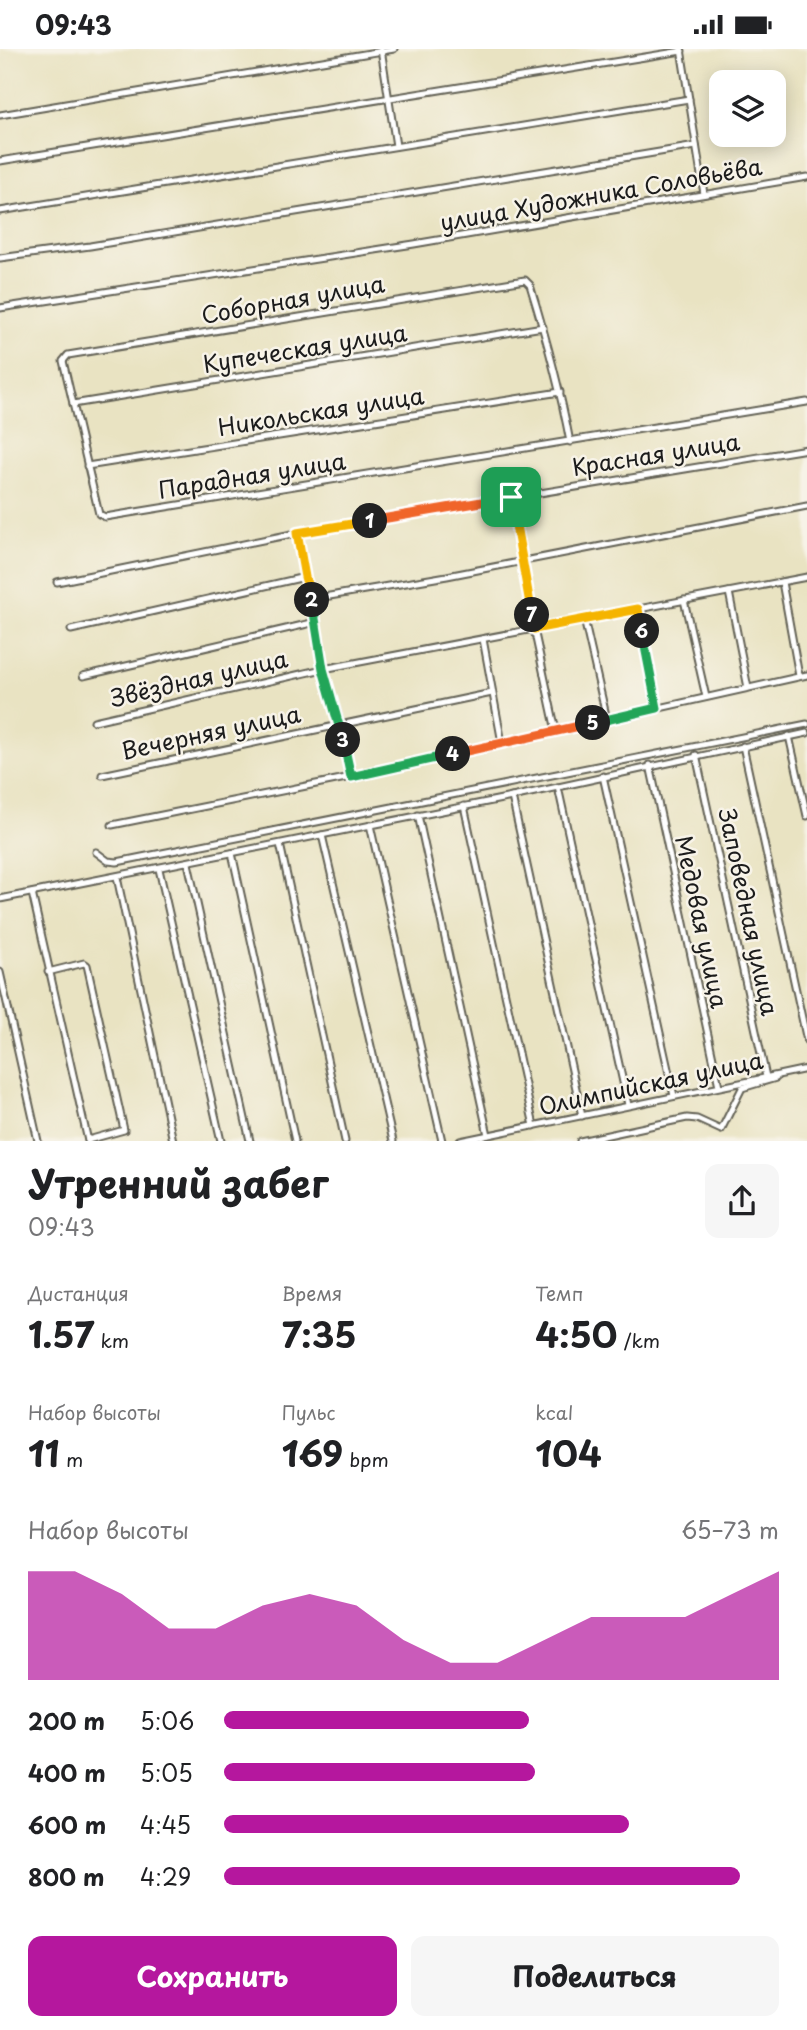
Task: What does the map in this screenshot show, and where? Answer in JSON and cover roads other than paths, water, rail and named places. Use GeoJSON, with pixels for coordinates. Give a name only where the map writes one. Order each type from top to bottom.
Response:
{"type":"FeatureCollection","features":[{"type":"Feature","properties":{"kind":"street"},"geometry":{"type":"LineString","coordinates":[[0,115],[394,49]]}},
{"type":"Feature","properties":{"kind":"street"},"geometry":{"type":"LineString","coordinates":[[381,50],[396,146]]}},
{"type":"Feature","properties":{"kind":"street"},"geometry":{"type":"LineString","coordinates":[[0,161],[681,50],[704,194]]}},
{"type":"Feature","properties":{"kind":"street"},"geometry":{"type":"LineString","coordinates":[[0,211],[689,99]]}},
{"type":"Feature","properties":{"kind":"street"},"geometry":{"type":"LineString","coordinates":[[0,258],[103,244],[696,146]]}},
{"type":"Feature","properties":{"kind":"street","name":"улица Художника Соловьёва"},"geometry":{"type":"LineString","coordinates":[[0,308],[414,244],[807,179]]}},
{"type":"Feature","properties":{"kind":"street","name":"Соборная улица"},"geometry":{"type":"LineString","coordinates":[[64,358],[523,280],[528,281],[543,327]]}},
{"type":"Feature","properties":{"kind":"street"},"geometry":{"type":"LineString","coordinates":[[543,327],[570,442]]}},
{"type":"Feature","properties":{"kind":"street","name":"Купеческая улица"},"geometry":{"type":"LineString","coordinates":[[73,404],[543,327]]}},
{"type":"Feature","properties":{"kind":"street","name":"Парадная улица"},"geometry":{"type":"LineString","coordinates":[[64,358],[63,364],[99,514],[105,517],[807,402]]}},
{"type":"Feature","properties":{"kind":"street","name":"Никольская улица"},"geometry":{"type":"LineString","coordinates":[[87,466],[560,392]]}},
{"type":"Feature","properties":{"kind":"street","name":"Красная улица"},"geometry":{"type":"LineString","coordinates":[[57,582],[297,533],[807,449]]}},
{"type":"Feature","properties":{"kind":"street"},"geometry":{"type":"LineString","coordinates":[[511,497],[534,629],[556,731]]}},
{"type":"Feature","properties":{"kind":"street"},"geometry":{"type":"LineString","coordinates":[[312,599],[807,506]]}},
{"type":"Feature","properties":{"kind":"street"},"geometry":{"type":"LineString","coordinates":[[297,533],[312,599],[323,669],[340,723],[351,777]]}},
{"type":"Feature","properties":{"kind":"street"},"geometry":{"type":"LineString","coordinates":[[71,630],[305,577]]}},
{"type":"Feature","properties":{"kind":"street","name":"Звёздная улица"},"geometry":{"type":"LineString","coordinates":[[94,721],[323,669],[807,577]]}},
{"type":"Feature","properties":{"kind":"street"},"geometry":{"type":"LineString","coordinates":[[782,582],[799,677]]}},
{"type":"Feature","properties":{"kind":"street"},"geometry":{"type":"LineString","coordinates":[[729,592],[748,688]]}},
{"type":"Feature","properties":{"kind":"street"},"geometry":{"type":"LineString","coordinates":[[684,600],[706,697]]}},
{"type":"Feature","properties":{"kind":"street"},"geometry":{"type":"LineString","coordinates":[[638,609],[657,708]]}},
{"type":"Feature","properties":{"kind":"street"},"geometry":{"type":"LineString","coordinates":[[584,619],[607,720]]}},
{"type":"Feature","properties":{"kind":"street"},"geometry":{"type":"LineString","coordinates":[[83,676],[316,622]]}},
{"type":"Feature","properties":{"kind":"street"},"geometry":{"type":"LineString","coordinates":[[483,639],[502,743]]}},
{"type":"Feature","properties":{"kind":"street"},"geometry":{"type":"LineString","coordinates":[[112,825],[351,777],[807,675]]}},
{"type":"Feature","properties":{"kind":"street","name":"Вечерняя улица"},"geometry":{"type":"LineString","coordinates":[[102,775],[492,693]]}},
{"type":"Feature","properties":{"kind":"street"},"geometry":{"type":"LineString","coordinates":[[96,852],[108,861],[117,862],[807,724]]}},
{"type":"Feature","properties":{"kind":"street"},"geometry":{"type":"LineString","coordinates":[[0,899],[512,797],[807,733]]}},
{"type":"Feature","properties":{"kind":"street"},"geometry":{"type":"LineString","coordinates":[[789,736],[807,816]]}},
{"type":"Feature","properties":{"kind":"street"},"geometry":{"type":"LineString","coordinates":[[743,746],[807,1041]]}},
{"type":"Feature","properties":{"kind":"street","name":"Заповедная улица"},"geometry":{"type":"LineString","coordinates":[[696,755],[766,1077]]}},
{"type":"Feature","properties":{"kind":"street","name":"Медовая улица"},"geometry":{"type":"LineString","coordinates":[[650,765],[719,1086]]}},
{"type":"Feature","properties":{"kind":"street"},"geometry":{"type":"LineString","coordinates":[[603,776],[674,1096]]}},
{"type":"Feature","properties":{"kind":"street"},"geometry":{"type":"LineString","coordinates":[[558,787],[628,1105]]}},
{"type":"Feature","properties":{"kind":"street"},"geometry":{"type":"LineString","coordinates":[[512,797],[582,1116]]}},
{"type":"Feature","properties":{"kind":"street"},"geometry":{"type":"LineString","coordinates":[[464,806],[534,1126]]}},
{"type":"Feature","properties":{"kind":"street"},"geometry":{"type":"LineString","coordinates":[[418,815],[488,1135]]}},
{"type":"Feature","properties":{"kind":"street"},"geometry":{"type":"LineString","coordinates":[[370,825],[442,1141]]}},
{"type":"Feature","properties":{"kind":"street"},"geometry":{"type":"LineString","coordinates":[[323,835],[393,1141]]}},
{"type":"Feature","properties":{"kind":"street"},"geometry":{"type":"LineString","coordinates":[[280,844],[345,1141]]}},
{"type":"Feature","properties":{"kind":"street"},"geometry":{"type":"LineString","coordinates":[[232,853],[295,1141]]}},
{"type":"Feature","properties":{"kind":"street"},"geometry":{"type":"LineString","coordinates":[[188,863],[250,1141]]}},
{"type":"Feature","properties":{"kind":"street"},"geometry":{"type":"LineString","coordinates":[[159,869],[220,1141]]}},
{"type":"Feature","properties":{"kind":"street"},"geometry":{"type":"LineString","coordinates":[[117,877],[173,1141]]}},
{"type":"Feature","properties":{"kind":"street"},"geometry":{"type":"LineString","coordinates":[[32,893],[48,972],[88,1141],[122,1132],[124,1129],[87,965],[85,963],[48,972]]}},
{"type":"Feature","properties":{"kind":"street"},"geometry":{"type":"LineString","coordinates":[[0,972],[38,1141]]}},
{"type":"Feature","properties":{"kind":"street","name":"Олимпийская улица"},"geometry":{"type":"LineString","coordinates":[[460,1141],[719,1086],[807,1071]]}},
{"type":"Feature","properties":{"kind":"street","name":"Олимпийская улица"},"geometry":{"type":"LineString","coordinates":[[580,1141],[687,1118],[697,1119],[721,1130],[742,1088],[807,1071]]}}]}
